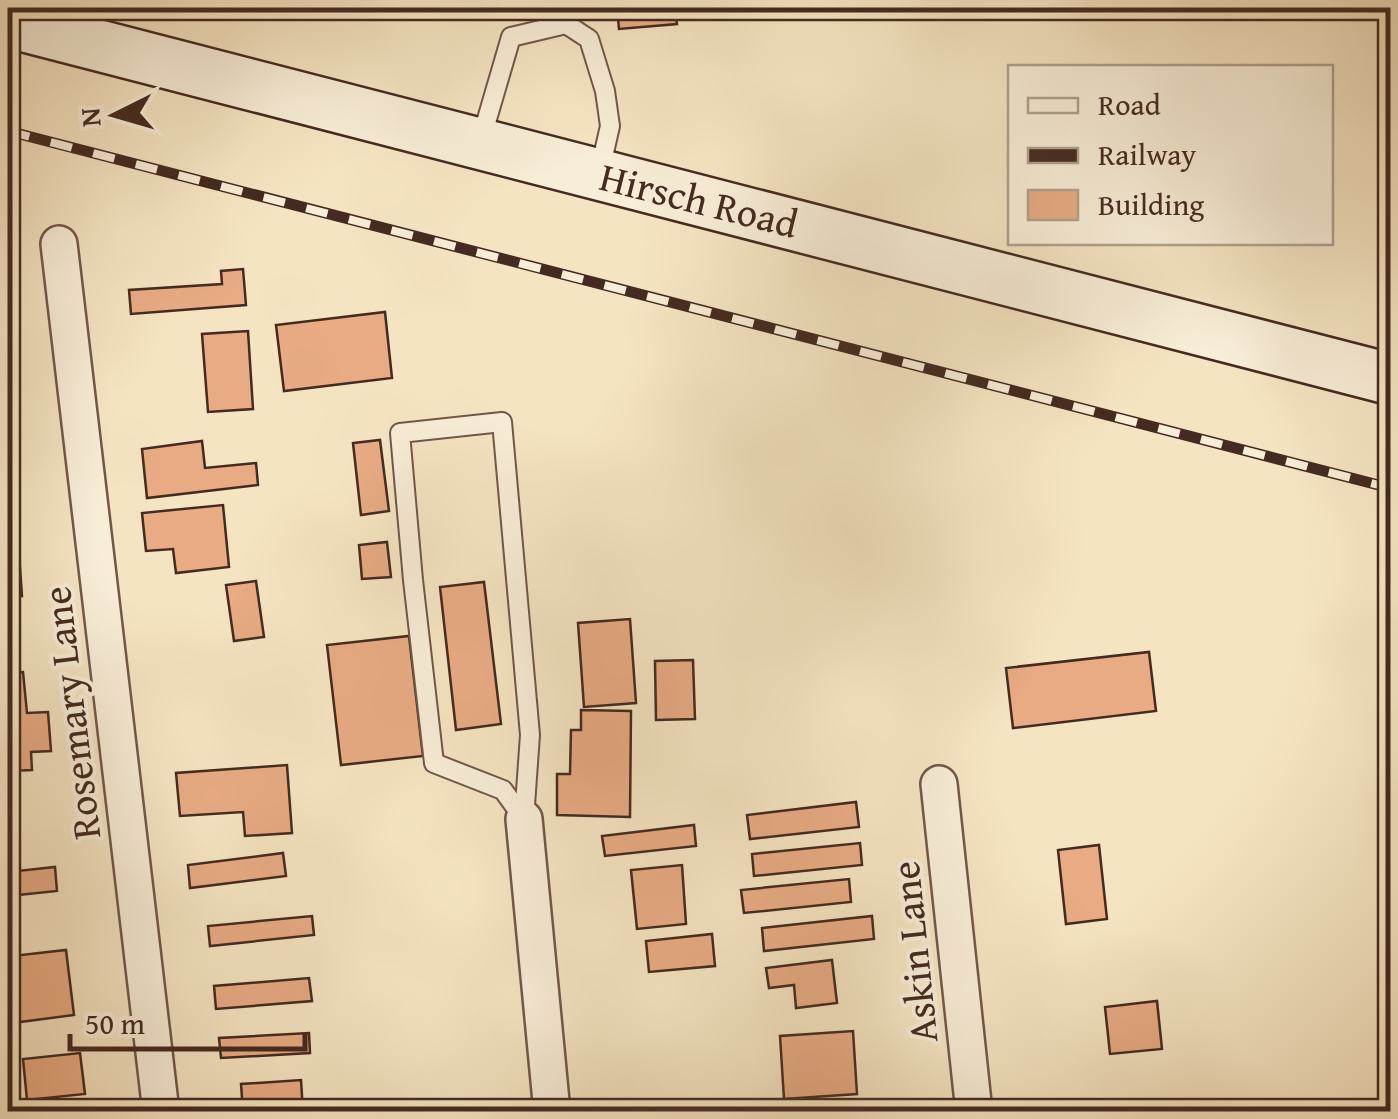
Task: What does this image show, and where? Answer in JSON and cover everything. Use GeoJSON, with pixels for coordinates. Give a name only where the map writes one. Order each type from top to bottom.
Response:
{"type":"FeatureCollection","features":[{"type":"Feature","properties":{"kind":"main road","name":"Hirsch Road"},"geometry":{"type":"LineString","coordinates":[[8,22],[1390,379]]}},
{"type":"Feature","properties":{"kind":"street","name":"Rosemary Lane"},"geometry":{"type":"LineString","coordinates":[[59,244],[161,1112]]}},
{"type":"Feature","properties":{"kind":"street","name":"Askin Lane"},"geometry":{"type":"LineString","coordinates":[[939,784],[974,1112]]}},
{"type":"Feature","properties":{"kind":"street"},"geometry":{"type":"LineString","coordinates":[[524,819],[552,1112]]}},
{"type":"Feature","properties":{"kind":"lane"},"geometry":{"type":"LineString","coordinates":[[480,143],[511,37],[566,24],[589,39],[605,91],[610,126],[599,174]]}},
{"type":"Feature","properties":{"kind":"lane"},"geometry":{"type":"LineString","coordinates":[[502,422],[530,734],[524,819],[502,790],[434,763],[400,433],[502,422]]}},
{"type":"Feature","properties":{"kind":"building"},"geometry":{"type":"Polygon","coordinates":[[[617,8],[675,8],[677,24],[619,29],[617,8]]]}},
{"type":"Feature","properties":{"kind":"building"},"geometry":{"type":"Polygon","coordinates":[[[243,269],[246,305],[131,314],[129,290],[222,284],[221,271],[243,269]]]}},
{"type":"Feature","properties":{"kind":"building"},"geometry":{"type":"Polygon","coordinates":[[[385,312],[392,378],[284,391],[276,325],[385,312]]]}},
{"type":"Feature","properties":{"kind":"building"},"geometry":{"type":"Polygon","coordinates":[[[248,331],[253,409],[208,412],[202,334],[248,331]]]}},
{"type":"Feature","properties":{"kind":"building"},"geometry":{"type":"Polygon","coordinates":[[[380,440],[389,511],[361,515],[353,443],[380,440]]]}},
{"type":"Feature","properties":{"kind":"building"},"geometry":{"type":"Polygon","coordinates":[[[202,441],[205,468],[256,463],[258,485],[147,498],[142,449],[202,441]]]}},
{"type":"Feature","properties":{"kind":"building"},"geometry":{"type":"Polygon","coordinates":[[[223,505],[229,567],[176,573],[173,549],[146,551],[142,513],[223,505]]]}},
{"type":"Feature","properties":{"kind":"building"},"geometry":{"type":"Polygon","coordinates":[[[387,542],[391,577],[362,579],[359,545],[387,542]]]}},
{"type":"Feature","properties":{"kind":"building"},"geometry":{"type":"Polygon","coordinates":[[[19,554],[22,596],[8,597],[8,555],[19,554]]]}},
{"type":"Feature","properties":{"kind":"building"},"geometry":{"type":"Polygon","coordinates":[[[256,581],[264,637],[234,641],[226,585],[256,581]]]}},
{"type":"Feature","properties":{"kind":"building"},"geometry":{"type":"Polygon","coordinates":[[[484,582],[501,724],[456,730],[440,587],[484,582]]]}},
{"type":"Feature","properties":{"kind":"building"},"geometry":{"type":"Polygon","coordinates":[[[630,619],[636,703],[584,707],[578,623],[630,619]]]}},
{"type":"Feature","properties":{"kind":"building"},"geometry":{"type":"Polygon","coordinates":[[[409,636],[423,756],[341,765],[327,645],[409,636]]]}},
{"type":"Feature","properties":{"kind":"building"},"geometry":{"type":"Polygon","coordinates":[[[1149,652],[1156,711],[1013,728],[1006,668],[1149,652]]]}},
{"type":"Feature","properties":{"kind":"building"},"geometry":{"type":"Polygon","coordinates":[[[693,660],[695,719],[656,720],[655,661],[693,660]]]}},
{"type":"Feature","properties":{"kind":"building"},"geometry":{"type":"Polygon","coordinates":[[[23,672],[27,713],[48,712],[51,751],[31,752],[32,770],[8,771],[8,673],[23,672]]]}},
{"type":"Feature","properties":{"kind":"building"},"geometry":{"type":"Polygon","coordinates":[[[581,710],[631,711],[630,817],[557,815],[557,774],[570,774],[571,730],[581,730],[581,710]]]}},
{"type":"Feature","properties":{"kind":"building"},"geometry":{"type":"Polygon","coordinates":[[[287,765],[292,833],[245,836],[243,812],[180,816],[176,773],[287,765]]]}},
{"type":"Feature","properties":{"kind":"building"},"geometry":{"type":"Polygon","coordinates":[[[856,802],[859,827],[750,839],[747,815],[856,802]]]}},
{"type":"Feature","properties":{"kind":"building"},"geometry":{"type":"Polygon","coordinates":[[[694,825],[696,846],[605,856],[602,836],[694,825]]]}},
{"type":"Feature","properties":{"kind":"building"},"geometry":{"type":"Polygon","coordinates":[[[860,843],[862,865],[754,876],[752,854],[860,843]]]}},
{"type":"Feature","properties":{"kind":"building"},"geometry":{"type":"Polygon","coordinates":[[[1099,845],[1107,919],[1066,924],[1058,850],[1099,845]]]}},
{"type":"Feature","properties":{"kind":"building"},"geometry":{"type":"Polygon","coordinates":[[[283,853],[286,876],[190,888],[188,865],[283,853]]]}},
{"type":"Feature","properties":{"kind":"building"},"geometry":{"type":"Polygon","coordinates":[[[682,865],[686,924],[637,929],[631,870],[682,865]]]}},
{"type":"Feature","properties":{"kind":"building"},"geometry":{"type":"Polygon","coordinates":[[[55,867],[57,891],[8,896],[8,872],[55,867]]]}},
{"type":"Feature","properties":{"kind":"building"},"geometry":{"type":"Polygon","coordinates":[[[849,879],[851,902],[744,913],[741,890],[849,879]]]}},
{"type":"Feature","properties":{"kind":"building"},"geometry":{"type":"Polygon","coordinates":[[[312,916],[314,935],[210,946],[208,926],[312,916]]]}},
{"type":"Feature","properties":{"kind":"building"},"geometry":{"type":"Polygon","coordinates":[[[872,916],[874,939],[764,951],[762,928],[872,916]]]}},
{"type":"Feature","properties":{"kind":"building"},"geometry":{"type":"Polygon","coordinates":[[[712,934],[715,966],[649,972],[646,941],[712,934]]]}},
{"type":"Feature","properties":{"kind":"building"},"geometry":{"type":"Polygon","coordinates":[[[66,950],[74,1015],[20,1022],[12,956],[66,950]]]}},
{"type":"Feature","properties":{"kind":"building"},"geometry":{"type":"Polygon","coordinates":[[[832,960],[837,1003],[796,1008],[794,985],[769,988],[766,968],[832,960]]]}},
{"type":"Feature","properties":{"kind":"building"},"geometry":{"type":"Polygon","coordinates":[[[309,978],[312,1001],[216,1009],[214,986],[309,978]]]}},
{"type":"Feature","properties":{"kind":"building"},"geometry":{"type":"Polygon","coordinates":[[[1157,1001],[1162,1049],[1110,1054],[1105,1007],[1157,1001]]]}},
{"type":"Feature","properties":{"kind":"building"},"geometry":{"type":"Polygon","coordinates":[[[853,1031],[857,1094],[784,1099],[780,1036],[853,1031]]]}},
{"type":"Feature","properties":{"kind":"building"},"geometry":{"type":"Polygon","coordinates":[[[309,1033],[310,1053],[221,1058],[219,1038],[309,1033]]]}},
{"type":"Feature","properties":{"kind":"building"},"geometry":{"type":"Polygon","coordinates":[[[8,1049],[13,1049],[19,1101],[8,1102],[8,1049]]]}},
{"type":"Feature","properties":{"kind":"building"},"geometry":{"type":"Polygon","coordinates":[[[80,1053],[85,1094],[27,1100],[23,1059],[80,1053]]]}},
{"type":"Feature","properties":{"kind":"building"},"geometry":{"type":"Polygon","coordinates":[[[301,1080],[303,1112],[243,1112],[241,1084],[301,1080]]]}},
{"type":"Feature","properties":{"kind":"railway"},"geometry":{"type":"LineString","coordinates":[[8,131],[1390,488]]}}]}
